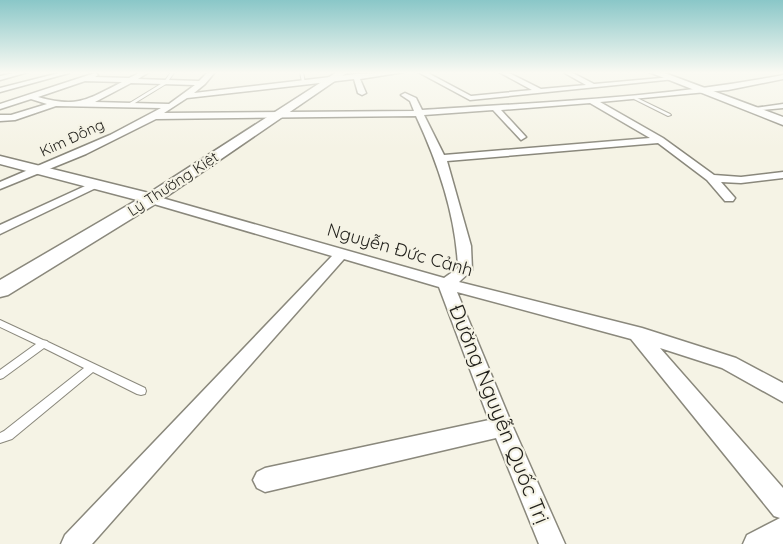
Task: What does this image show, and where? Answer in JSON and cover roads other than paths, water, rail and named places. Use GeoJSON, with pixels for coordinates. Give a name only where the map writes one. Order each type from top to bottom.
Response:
{"type":"FeatureCollection","features":[{"type":"Feature","properties":{"kind":"street"},"geometry":{"type":"LineString","coordinates":[[85,105],[100,97]]}},
{"type":"Feature","properties":{"kind":"street","name":"Kim Đồng"},"geometry":{"type":"LineString","coordinates":[[0,186],[155,116],[183,97]]}},
{"type":"Feature","properties":{"kind":"street","name":"Lý Thường Kiệt"},"geometry":{"type":"LineString","coordinates":[[0,290],[151,199],[307,97]]}},
{"type":"Feature","properties":{"kind":"street"},"geometry":{"type":"LineString","coordinates":[[409,97],[413,100],[441,158],[465,246],[465,270],[446,284]]}},
{"type":"Feature","properties":{"kind":"street"},"geometry":{"type":"LineString","coordinates":[[155,116],[419,113],[641,97]]}},
{"type":"Feature","properties":{"kind":"street"},"geometry":{"type":"LineString","coordinates":[[717,97],[783,121]]}},
{"type":"Feature","properties":{"kind":"street"},"geometry":{"type":"LineString","coordinates":[[0,107],[34,98],[55,104],[169,106]]}},
{"type":"Feature","properties":{"kind":"street"},"geometry":{"type":"LineString","coordinates":[[592,101],[660,140],[711,178],[729,198]]}},
{"type":"Feature","properties":{"kind":"street"},"geometry":{"type":"LineString","coordinates":[[0,117],[12,118],[55,104]]}},
{"type":"Feature","properties":{"kind":"street"},"geometry":{"type":"LineString","coordinates":[[751,110],[783,106]]}},
{"type":"Feature","properties":{"kind":"street"},"geometry":{"type":"LineString","coordinates":[[495,108],[521,137]]}},
{"type":"Feature","properties":{"kind":"street"},"geometry":{"type":"LineString","coordinates":[[441,158],[470,153],[660,140]]}},
{"type":"Feature","properties":{"kind":"street","name":"Nguyễn Đức Cảnh"},"geometry":{"type":"LineString","coordinates":[[0,160],[151,199],[446,284],[636,333],[729,363],[783,393]]}},
{"type":"Feature","properties":{"kind":"street"},"geometry":{"type":"LineString","coordinates":[[711,178],[741,180],[783,175]]}},
{"type":"Feature","properties":{"kind":"street"},"geometry":{"type":"LineString","coordinates":[[0,230],[96,184]]}},
{"type":"Feature","properties":{"kind":"street"},"geometry":{"type":"LineString","coordinates":[[74,544],[341,254]]}},
{"type":"Feature","properties":{"kind":"street","name":"Đường Nguyễn Quốc Trị"},"geometry":{"type":"LineString","coordinates":[[446,284],[502,427],[552,544]]}},
{"type":"Feature","properties":{"kind":"street"},"geometry":{"type":"LineString","coordinates":[[636,333],[783,507]]}},
{"type":"Feature","properties":{"kind":"street"},"geometry":{"type":"LineString","coordinates":[[265,480],[502,427]]}},
{"type":"Feature","properties":{"kind":"street"},"geometry":{"type":"LineString","coordinates":[[756,544],[783,531]]}},
{"type":"Feature","properties":{"kind":"lane"},"geometry":{"type":"LineString","coordinates":[[129,105],[141,97]]}},
{"type":"Feature","properties":{"kind":"lane"},"geometry":{"type":"LineString","coordinates":[[635,98],[669,115]]}},
{"type":"Feature","properties":{"kind":"lane"},"geometry":{"type":"LineString","coordinates":[[0,323],[141,391]]}},
{"type":"Feature","properties":{"kind":"lane"},"geometry":{"type":"LineString","coordinates":[[0,375],[44,344]]}},
{"type":"Feature","properties":{"kind":"lane"},"geometry":{"type":"LineString","coordinates":[[0,438],[8,435],[92,367]]}}]}
